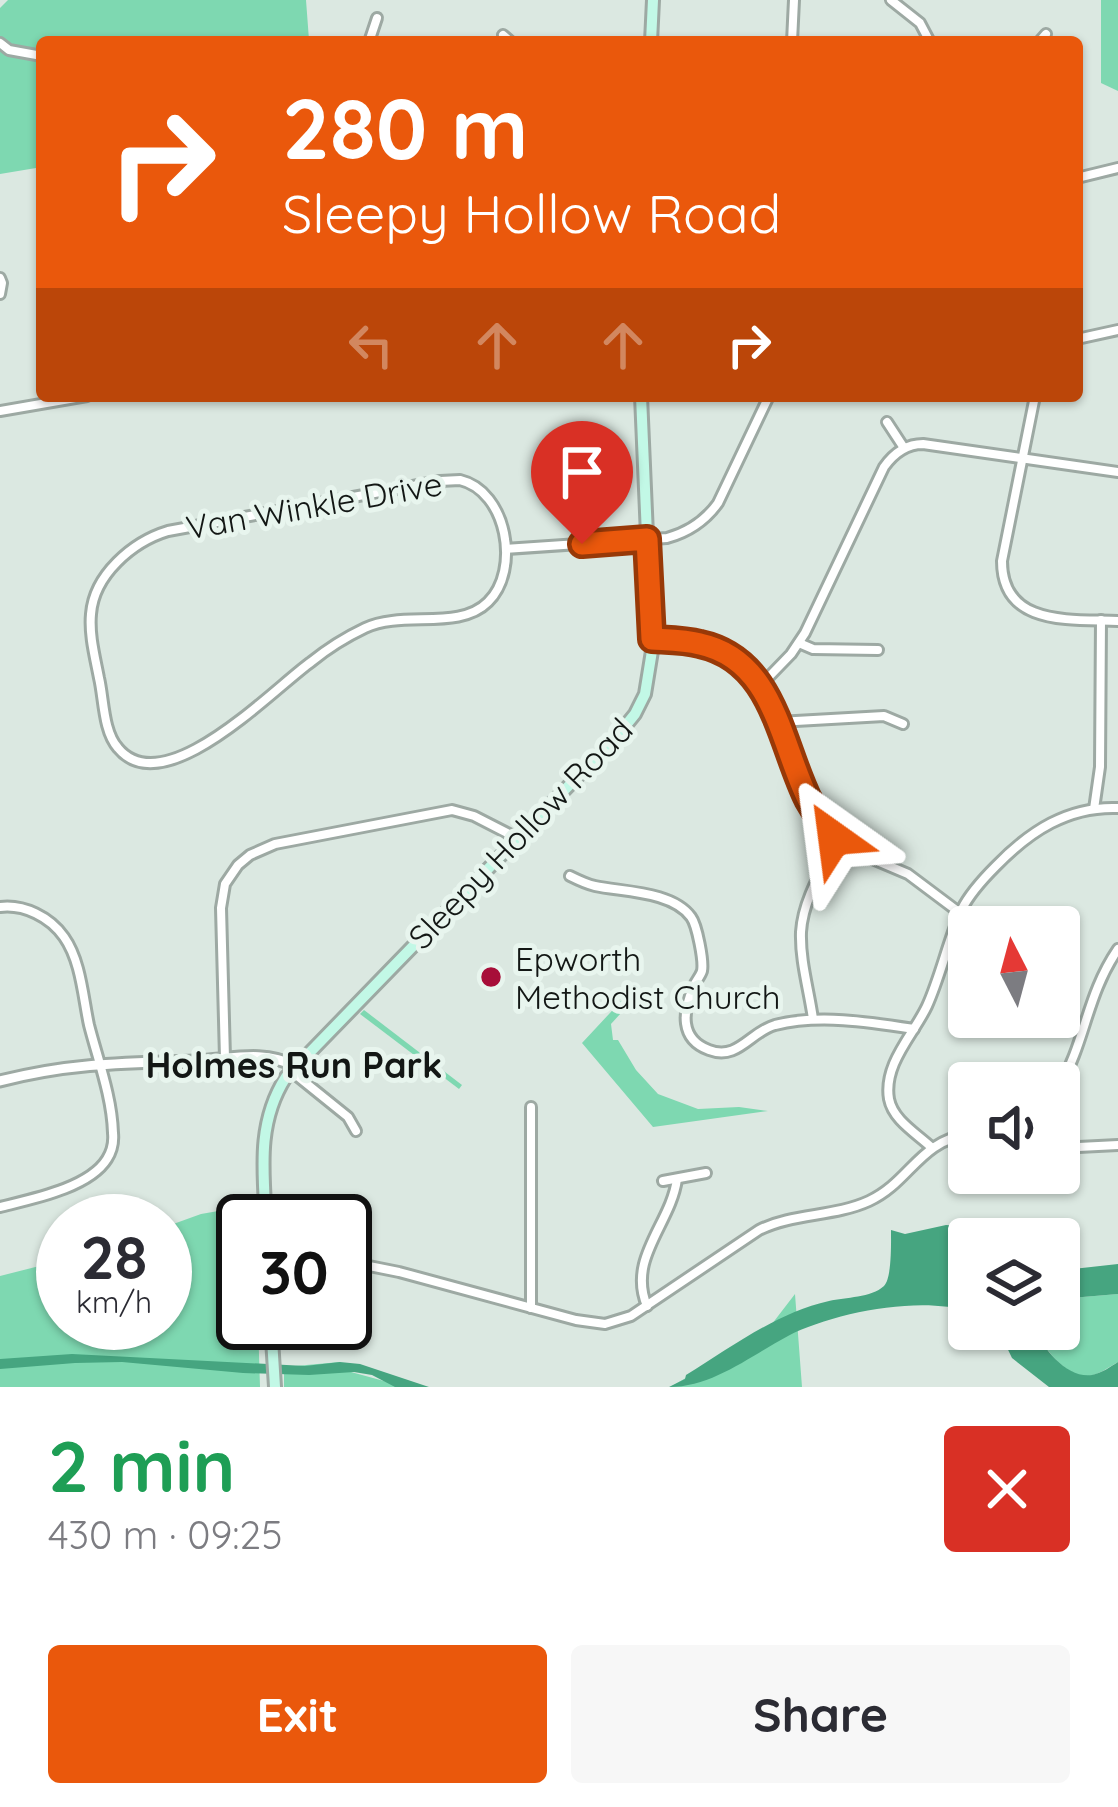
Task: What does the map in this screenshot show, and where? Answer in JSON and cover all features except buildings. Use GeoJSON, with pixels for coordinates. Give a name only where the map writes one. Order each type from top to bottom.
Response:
{"type":"FeatureCollection","features":[{"type":"Feature","properties":{"kind":"main road"},"geometry":{"type":"LineString","coordinates":[[651,36],[653,0]]}},
{"type":"Feature","properties":{"kind":"main road","name":"Sleepy Hollow Road"},"geometry":{"type":"LineString","coordinates":[[265,1194],[263,1136],[273,1100],[293,1068],[635,714],[648,683],[652,639],[641,402]]}},
{"type":"Feature","properties":{"kind":"main road"},"geometry":{"type":"LineString","coordinates":[[273,1350],[275,1386]]}},
{"type":"Feature","properties":{"kind":"street"},"geometry":{"type":"LineString","coordinates":[[792,36],[794,0]]}},
{"type":"Feature","properties":{"kind":"street"},"geometry":{"type":"LineString","coordinates":[[891,0],[920,23],[927,36]]}},
{"type":"Feature","properties":{"kind":"street"},"geometry":{"type":"LineString","coordinates":[[371,36],[377,18]]}},
{"type":"Feature","properties":{"kind":"street"},"geometry":{"type":"LineString","coordinates":[[0,44],[36,55]]}},
{"type":"Feature","properties":{"kind":"street"},"geometry":{"type":"LineString","coordinates":[[1083,177],[1118,168]]}},
{"type":"Feature","properties":{"kind":"street"},"geometry":{"type":"LineString","coordinates":[[0,278],[0,294]]}},
{"type":"Feature","properties":{"kind":"street"},"geometry":{"type":"LineString","coordinates":[[1083,338],[1118,330]]}},
{"type":"Feature","properties":{"kind":"street"},"geometry":{"type":"LineString","coordinates":[[0,412],[54,402]]}},
{"type":"Feature","properties":{"kind":"street"},"geometry":{"type":"LineString","coordinates":[[506,549],[667,538],[684,532],[712,512],[766,402]]}},
{"type":"Feature","properties":{"kind":"street"},"geometry":{"type":"LineString","coordinates":[[1034,402],[1002,561],[1004,580],[1017,602],[1038,615],[1118,621]]}},
{"type":"Feature","properties":{"kind":"street"},"geometry":{"type":"LineString","coordinates":[[887,422],[904,448]]}},
{"type":"Feature","properties":{"kind":"street"},"geometry":{"type":"LineString","coordinates":[[761,685],[799,643],[884,467],[904,448],[923,444],[1118,472]]}},
{"type":"Feature","properties":{"kind":"street","name":"Van Winkle Drive"},"geometry":{"type":"LineString","coordinates":[[451,480],[469,482],[490,498],[506,549],[497,592],[478,610],[457,617],[396,619],[369,626],[312,660],[191,753],[162,762],[139,761],[113,742],[91,628],[92,604],[109,572],[146,539],[189,527],[451,480]]}},
{"type":"Feature","properties":{"kind":"street"},"geometry":{"type":"LineString","coordinates":[[1094,809],[1100,767],[1101,620]]}},
{"type":"Feature","properties":{"kind":"street"},"geometry":{"type":"LineString","coordinates":[[652,639],[714,648],[743,666],[761,685],[808,799],[837,841],[908,874],[951,906]]}},
{"type":"Feature","properties":{"kind":"street"},"geometry":{"type":"LineString","coordinates":[[799,643],[813,649],[878,650]]}},
{"type":"Feature","properties":{"kind":"street"},"geometry":{"type":"LineString","coordinates":[[778,722],[884,716],[903,724]]}},
{"type":"Feature","properties":{"kind":"street"},"geometry":{"type":"LineString","coordinates":[[965,906],[988,874],[1030,834],[1066,815],[1118,808]]}},
{"type":"Feature","properties":{"kind":"street"},"geometry":{"type":"LineString","coordinates":[[225,1058],[221,908],[225,884],[243,860],[275,844],[452,809],[517,838]]}},
{"type":"Feature","properties":{"kind":"street"},"geometry":{"type":"LineString","coordinates":[[813,1019],[801,930],[807,904],[837,841]]}},
{"type":"Feature","properties":{"kind":"street"},"geometry":{"type":"LineString","coordinates":[[570,876],[590,886],[645,892],[691,917],[703,969],[683,1015],[688,1030],[704,1048],[726,1053],[773,1025],[813,1019],[914,1029]]}},
{"type":"Feature","properties":{"kind":"street"},"geometry":{"type":"LineString","coordinates":[[0,907],[34,912],[66,939],[76,964],[114,1139],[106,1160],[80,1183],[0,1207]]}},
{"type":"Feature","properties":{"kind":"street"},"geometry":{"type":"LineString","coordinates":[[931,1147],[890,1103],[891,1073],[935,988],[948,949]]}},
{"type":"Feature","properties":{"kind":"street"},"geometry":{"type":"LineString","coordinates":[[1072,1062],[1091,998],[1118,950]]}},
{"type":"Feature","properties":{"kind":"street"},"geometry":{"type":"LineString","coordinates":[[0,1081],[99,1063],[276,1058],[348,1117],[356,1131]]}},
{"type":"Feature","properties":{"kind":"street"},"geometry":{"type":"LineString","coordinates":[[530,1308],[531,1107]]}},
{"type":"Feature","properties":{"kind":"street"},"geometry":{"type":"LineString","coordinates":[[372,1267],[605,1324],[647,1306],[770,1225],[856,1206],[881,1194],[931,1147],[948,1138]]}},
{"type":"Feature","properties":{"kind":"street"},"geometry":{"type":"LineString","coordinates":[[1080,1147],[1118,1145]]}},
{"type":"Feature","properties":{"kind":"street"},"geometry":{"type":"LineString","coordinates":[[663,1180],[706,1173]]}},
{"type":"Feature","properties":{"kind":"street"},"geometry":{"type":"LineString","coordinates":[[647,1306],[641,1286],[644,1262],[677,1179]]}},
{"type":"Feature","properties":{"kind":"shaded area"},"geometry":{"type":"Polygon","coordinates":[[[8,0],[306,0],[309,36],[36,36],[36,168],[0,174],[0,8],[8,0]]]}},
{"type":"Feature","properties":{"kind":"shaded area"},"geometry":{"type":"Polygon","coordinates":[[[1101,0],[1118,0],[1118,91],[1101,83],[1101,0]]]}},
{"type":"Feature","properties":{"kind":"shaded area"},"geometry":{"type":"Polygon","coordinates":[[[623,999],[631,1002],[611,1024],[613,1040],[618,1040],[658,1094],[698,1109],[768,1111],[653,1127],[582,1043],[623,999]]]}},
{"type":"Feature","properties":{"kind":"shaded area"},"geometry":{"type":"Polygon","coordinates":[[[364,1010],[462,1085],[459,1089],[360,1014],[364,1010]]]}},
{"type":"Feature","properties":{"kind":"shaded area"},"geometry":{"type":"Polygon","coordinates":[[[216,1211],[216,1350],[259,1350],[260,1387],[0,1387],[0,1276],[36,1267],[36,1350],[192,1350],[192,1217],[216,1211]]]}},
{"type":"Feature","properties":{"kind":"shaded area"},"geometry":{"type":"Polygon","coordinates":[[[948,1225],[948,1307],[903,1306],[852,1314],[788,1336],[701,1382],[669,1387],[773,1322],[810,1306],[879,1290],[888,1276],[891,1230],[905,1234],[948,1225]]]}},
{"type":"Feature","properties":{"kind":"shaded area"},"geometry":{"type":"Polygon","coordinates":[[[1118,1264],[1118,1294],[1080,1297],[1080,1268],[1118,1264]]]}},
{"type":"Feature","properties":{"kind":"shaded area"},"geometry":{"type":"Polygon","coordinates":[[[795,1294],[802,1387],[670,1387],[765,1333],[795,1294]]]}},
{"type":"Feature","properties":{"kind":"shaded area"},"geometry":{"type":"Polygon","coordinates":[[[1118,1294],[1118,1362],[1089,1376],[1064,1367],[1049,1350],[1080,1350],[1080,1297],[1118,1294]]]}},
{"type":"Feature","properties":{"kind":"shaded area"},"geometry":{"type":"Polygon","coordinates":[[[1008,1350],[1048,1350],[1083,1375],[1099,1373],[1118,1362],[1118,1387],[1049,1387],[1008,1350]]]}},
{"type":"Feature","properties":{"kind":"shaded area"},"geometry":{"type":"Polygon","coordinates":[[[72,1354],[305,1366],[340,1362],[429,1387],[395,1387],[354,1372],[243,1373],[122,1362],[0,1369],[0,1359],[72,1354]]]}},
{"type":"Feature","properties":{"kind":"shaded area"},"geometry":{"type":"Polygon","coordinates":[[[340,1362],[340,1369],[406,1387],[284,1387],[284,1367],[340,1362]]]}},
{"type":"Feature","properties":{"kind":"place","name":"Epworth Methodist Church"},"geometry":{"type":"Point","coordinates":[491,977]}},
{"type":"Feature","properties":{"kind":"district","name":"Holmes Run Park"},"geometry":{"type":"Point","coordinates":[294,1064]}},
{"type":"Feature","properties":{"kind":"route"},"geometry":{"type":"LineString","coordinates":[[582,544],[647,539],[652,639],[714,648],[756,679],[808,799],[834,838]]}}]}
